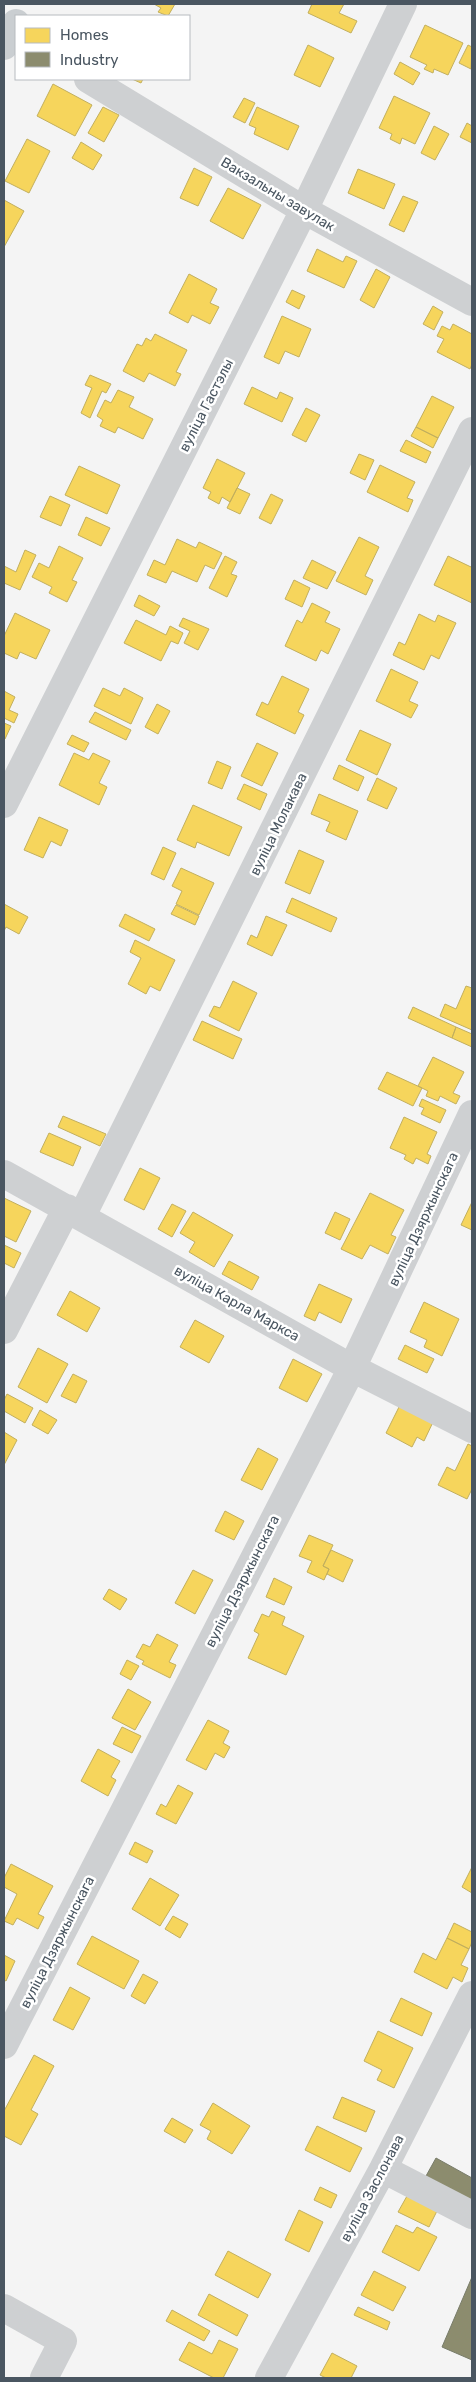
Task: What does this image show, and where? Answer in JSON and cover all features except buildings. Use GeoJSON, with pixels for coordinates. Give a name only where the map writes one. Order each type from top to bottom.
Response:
{"type":"FeatureCollection","features":[{"type":"Feature","properties":{"kind":"street","name":"вуліца Гастэлы"},"geometry":{"type":"LineString","coordinates":[[4,804],[304,210],[403,4]]}},
{"type":"Feature","properties":{"kind":"street","name":"Вакзальны завулак"},"geometry":{"type":"LineString","coordinates":[[90,80],[304,210],[472,302]]}},
{"type":"Feature","properties":{"kind":"street","name":"вуліца Молакава"},"geometry":{"type":"LineString","coordinates":[[4,1330],[74,1212],[472,431]]}},
{"type":"Feature","properties":{"kind":"street","name":"вуліца Дзяржынскага"},"geometry":{"type":"LineString","coordinates":[[4,2045],[352,1368],[472,1114]]}},
{"type":"Feature","properties":{"kind":"street","name":"вуліца Карла Маркса"},"geometry":{"type":"LineString","coordinates":[[4,1174],[352,1368],[472,1429]]}},
{"type":"Feature","properties":{"kind":"street","name":"вуліца Заслонава"},"geometry":{"type":"LineString","coordinates":[[269,2378],[383,2169],[472,1995]]}},
{"type":"Feature","properties":{"kind":"street"},"geometry":{"type":"LineString","coordinates":[[383,2169],[472,2215]]}},
{"type":"Feature","properties":{"kind":"street"},"geometry":{"type":"LineString","coordinates":[[4,2308],[63,2341],[44,2378]]}}]}
